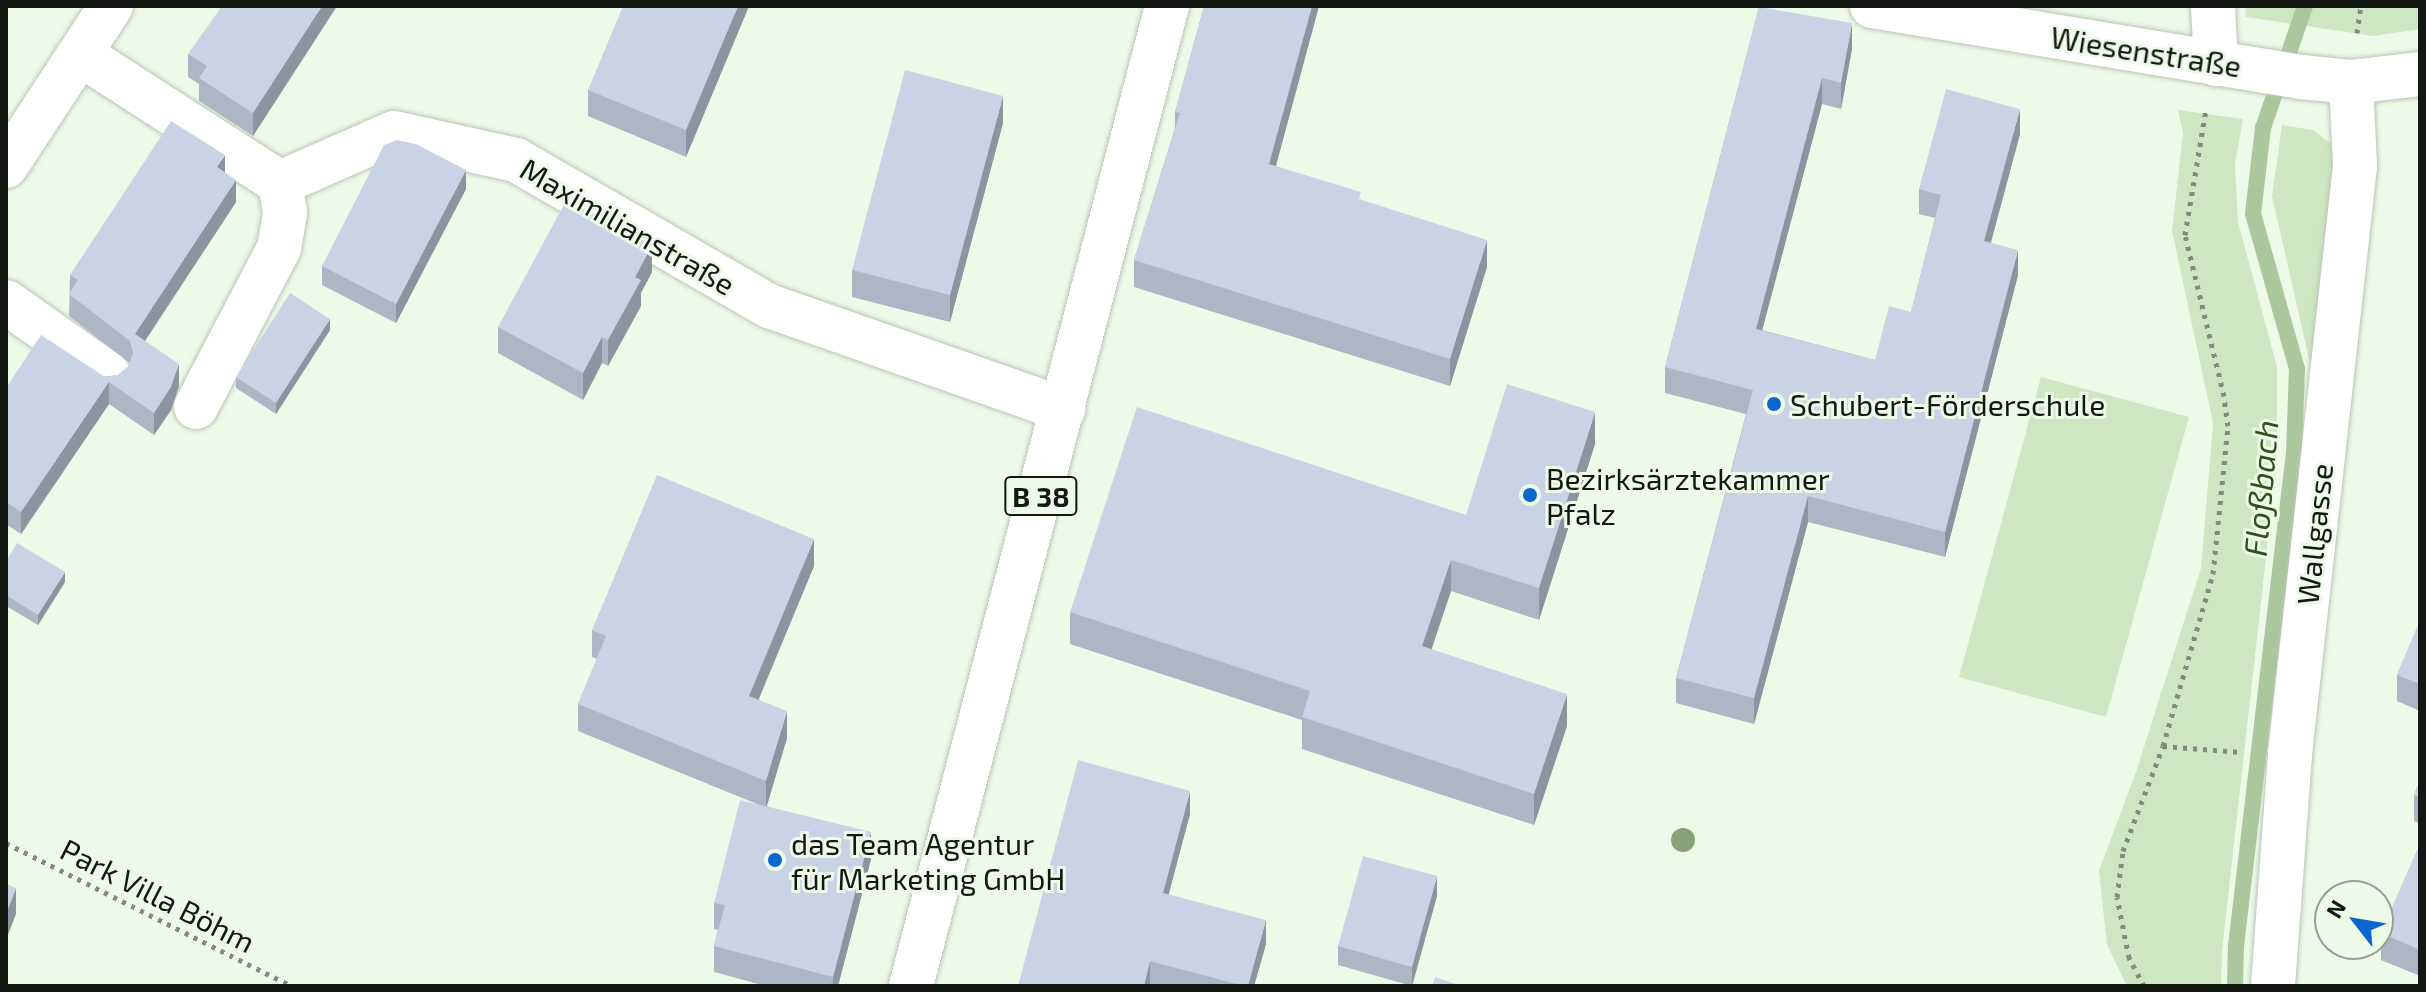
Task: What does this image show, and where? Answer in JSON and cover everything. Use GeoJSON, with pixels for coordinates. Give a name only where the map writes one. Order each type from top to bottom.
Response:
{"type":"FeatureCollection","features":[{"type":"Feature","properties":{"kind":"street"},"geometry":{"type":"LineString","coordinates":[[6,166],[111,6]]}},
{"type":"Feature","properties":{"kind":"street","name":"B 38"},"geometry":{"type":"LineString","coordinates":[[911,986],[1167,6]]}},
{"type":"Feature","properties":{"kind":"street","name":"Wiesenstraße"},"geometry":{"type":"LineString","coordinates":[[1872,6],[2301,77],[2351,82],[2420,74]]}},
{"type":"Feature","properties":{"kind":"street"},"geometry":{"type":"LineString","coordinates":[[2213,6],[2235,66]]}},
{"type":"Feature","properties":{"kind":"street"},"geometry":{"type":"LineString","coordinates":[[80,54],[280,183],[285,213],[279,248],[196,407]]}},
{"type":"Feature","properties":{"kind":"street","name":"Wallgasse"},"geometry":{"type":"LineString","coordinates":[[2273,986],[2290,754],[2355,166],[2351,82]]}},
{"type":"Feature","properties":{"kind":"street","name":"Maximilianstraße"},"geometry":{"type":"LineString","coordinates":[[280,183],[394,133],[516,160],[769,306],[1063,409]]}},
{"type":"Feature","properties":{"kind":"street"},"geometry":{"type":"LineString","coordinates":[[6,302],[108,374]]}},
{"type":"Feature","properties":{"kind":"path"},"geometry":{"type":"LineString","coordinates":[[2144,986],[2129,958],[2117,897],[2123,851],[2163,746],[2213,574],[2228,426],[2224,396],[2185,235],[2235,66]]}},
{"type":"Feature","properties":{"kind":"path"},"geometry":{"type":"LineString","coordinates":[[2163,746],[2239,752]]}},
{"type":"Feature","properties":{"kind":"path","name":"Park Villa Böhm"},"geometry":{"type":"LineString","coordinates":[[6,843],[291,986]]}},
{"type":"Feature","properties":{"kind":"green space"},"geometry":{"type":"Polygon","coordinates":[[[2245,6],[2420,6],[2420,29],[2373,36],[2246,17],[2245,6]]]}},
{"type":"Feature","properties":{"kind":"green space"},"geometry":{"type":"Polygon","coordinates":[[[2178,110],[2243,119],[2235,164],[2238,222],[2277,367],[2277,459],[2222,951],[2221,986],[2127,986],[2107,945],[2099,871],[2136,772],[2201,568],[2213,423],[2172,231],[2183,133],[2178,110]]]}},
{"type":"Feature","properties":{"kind":"green space"},"geometry":{"type":"Polygon","coordinates":[[[2282,125],[2313,130],[2334,146],[2337,207],[2314,360],[2309,359],[2272,196],[2282,125]]]}},
{"type":"Feature","properties":{"kind":"green space"},"geometry":{"type":"Polygon","coordinates":[[[2041,377],[2189,417],[2106,717],[1959,677],[2041,377]]]}},
{"type":"Feature","properties":{"kind":"building"},"geometry":{"type":"Polygon","coordinates":[[[222,6],[322,6],[253,113],[199,78],[207,66],[188,54],[222,6]]]}},
{"type":"Feature","properties":{"kind":"building"},"geometry":{"type":"Polygon","coordinates":[[[623,6],[738,6],[686,130],[588,90],[623,6]]]}},
{"type":"Feature","properties":{"kind":"building"},"geometry":{"type":"Polygon","coordinates":[[[1204,6],[1312,6],[1269,164],[1361,192],[1359,199],[1487,240],[1450,359],[1134,260],[1180,113],[1175,112],[1204,6]]]}},
{"type":"Feature","properties":{"kind":"building"},"geometry":{"type":"Polygon","coordinates":[[[1759,7],[1852,23],[1841,83],[1822,78],[1756,329],[1875,360],[1889,306],[1911,312],[1941,195],[1919,189],[1946,89],[2020,109],[1984,241],[2018,250],[1945,532],[1808,496],[1754,698],[1676,678],[1753,390],[1665,367],[1759,7]]]}},
{"type":"Feature","properties":{"kind":"building"},"geometry":{"type":"Polygon","coordinates":[[[905,70],[1003,96],[950,295],[852,270],[905,70]]]}},
{"type":"Feature","properties":{"kind":"building"},"geometry":{"type":"Polygon","coordinates":[[[171,121],[225,155],[217,167],[236,180],[135,334],[179,364],[171,387],[154,413],[109,382],[21,512],[6,502],[6,388],[41,335],[105,377],[118,375],[129,366],[133,353],[130,341],[69,294],[78,280],[70,275],[171,121]]]}},
{"type":"Feature","properties":{"kind":"building"},"geometry":{"type":"Polygon","coordinates":[[[397,140],[416,144],[466,170],[396,304],[322,266],[384,145],[397,140]]]}},
{"type":"Feature","properties":{"kind":"building"},"geometry":{"type":"Polygon","coordinates":[[[567,199],[652,245],[635,277],[641,280],[608,340],[602,337],[583,373],[498,327],[567,199]]]}},
{"type":"Feature","properties":{"kind":"building"},"geometry":{"type":"Polygon","coordinates":[[[290,293],[330,319],[276,403],[236,377],[290,293]]]}},
{"type":"Feature","properties":{"kind":"building"},"geometry":{"type":"Polygon","coordinates":[[[1507,384],[1595,412],[1539,588],[1451,560],[1422,646],[1567,694],[1534,794],[1302,717],[1310,691],[1070,612],[1137,407],[1466,515],[1507,384]]]}},
{"type":"Feature","properties":{"kind":"building"},"geometry":{"type":"Polygon","coordinates":[[[657,475],[814,539],[749,696],[787,711],[766,781],[578,704],[606,636],[592,630],[657,475]]]}},
{"type":"Feature","properties":{"kind":"building"},"geometry":{"type":"Polygon","coordinates":[[[17,543],[65,572],[38,615],[6,595],[6,561],[17,543]]]}},
{"type":"Feature","properties":{"kind":"building"},"geometry":{"type":"Polygon","coordinates":[[[2420,621],[2420,684],[2397,675],[2420,621]]]}},
{"type":"Feature","properties":{"kind":"building"},"geometry":{"type":"Polygon","coordinates":[[[1078,760],[1190,791],[1163,893],[1266,920],[1248,986],[1150,961],[1144,986],[1018,986],[1078,760]]]}},
{"type":"Feature","properties":{"kind":"building"},"geometry":{"type":"Polygon","coordinates":[[[2420,780],[2420,797],[2414,795],[2420,780]]]}},
{"type":"Feature","properties":{"kind":"building"},"geometry":{"type":"Polygon","coordinates":[[[740,800],[871,832],[833,977],[714,946],[725,905],[714,903],[740,800]]]}},
{"type":"Feature","properties":{"kind":"building"},"geometry":{"type":"Polygon","coordinates":[[[2420,844],[2420,950],[2394,939],[2394,903],[2420,844]]]}},
{"type":"Feature","properties":{"kind":"building"},"geometry":{"type":"Polygon","coordinates":[[[1363,856],[1437,876],[1412,967],[1338,946],[1363,856]]]}},
{"type":"Feature","properties":{"kind":"building"},"geometry":{"type":"Polygon","coordinates":[[[6,884],[16,888],[6,914],[6,884]]]}},
{"type":"Feature","properties":{"kind":"building"},"geometry":{"type":"Polygon","coordinates":[[[1435,977],[1462,986],[1432,986],[1435,977]]]}},
{"type":"Feature","properties":{"kind":"waterway","name":"Floßbach"},"geometry":{"type":"LineString","coordinates":[[2235,986],[2236,946],[2294,451],[2297,369],[2253,214],[2263,128],[2305,6]]}},
{"type":"Feature","properties":{"kind":"place","name":"Schubert-Förderschule"},"geometry":{"type":"Point","coordinates":[1774,404]}},
{"type":"Feature","properties":{"kind":"place","name":"Bezirksärztekammer Pfalz"},"geometry":{"type":"Point","coordinates":[1530,495]}},
{"type":"Feature","properties":{"kind":"place","name":"das Team Agentur für Marketing GmbH"},"geometry":{"type":"Point","coordinates":[775,860]}}]}
